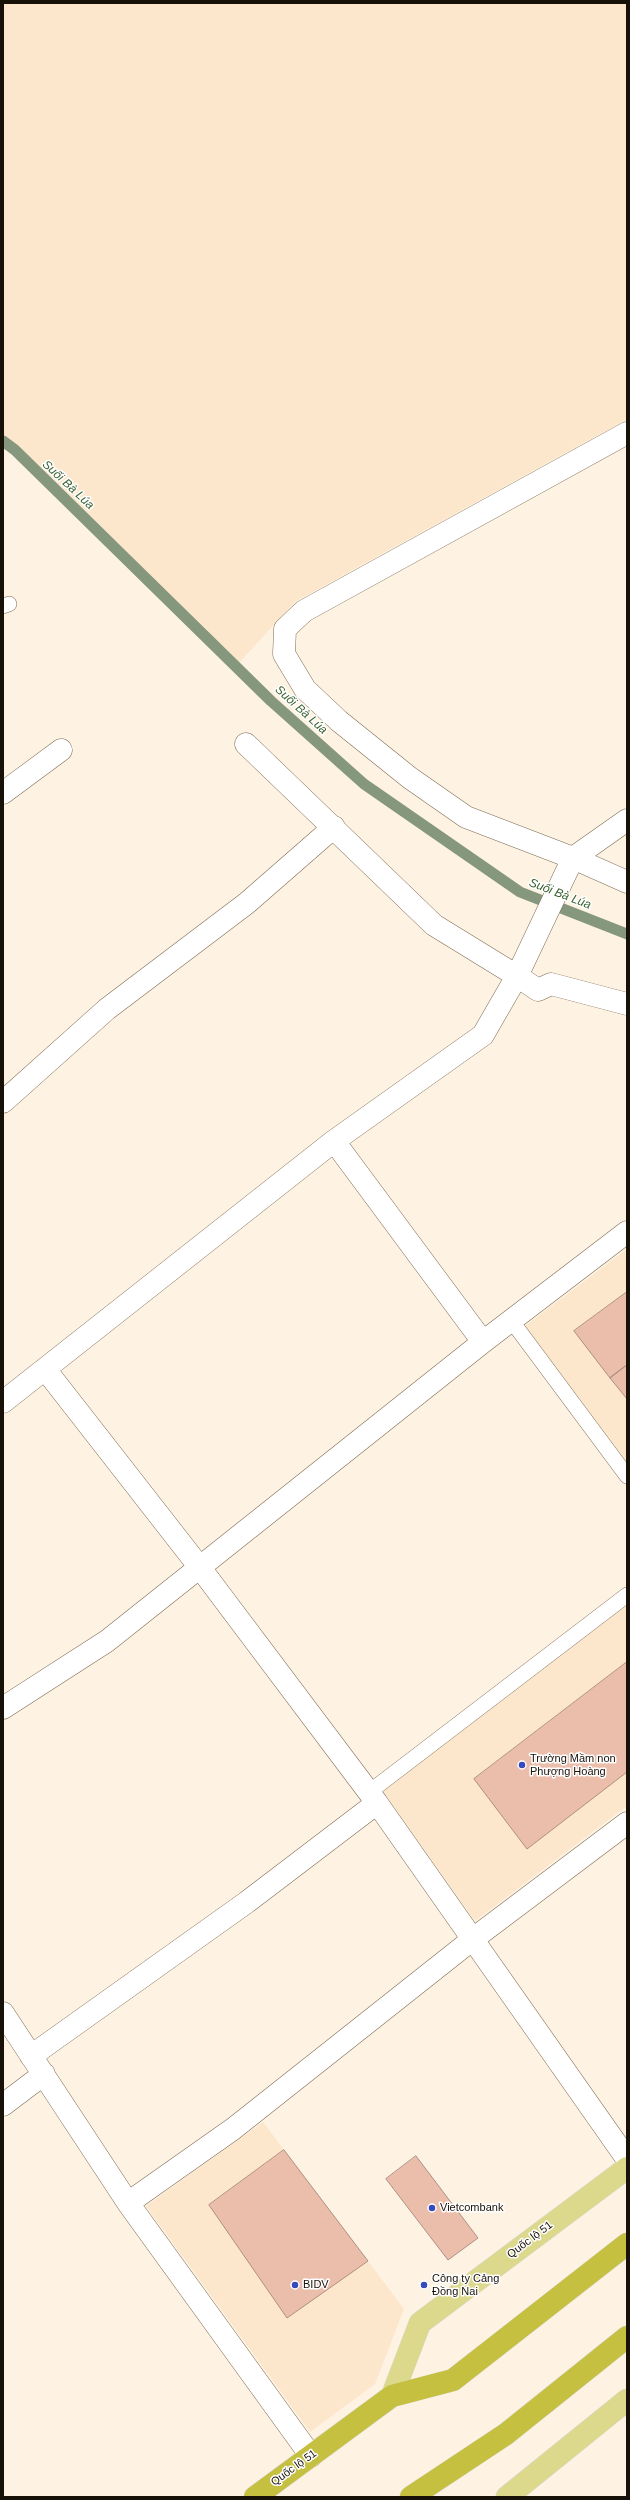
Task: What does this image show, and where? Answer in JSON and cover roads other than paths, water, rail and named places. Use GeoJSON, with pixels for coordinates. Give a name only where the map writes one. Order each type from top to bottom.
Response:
{"type":"FeatureCollection","features":[{"type":"Feature","properties":{"kind":"highway","name":"Quốc lộ 51"},"geometry":{"type":"LineString","coordinates":[[254,2497],[392,2396],[453,2380],[627,2244]]}},
{"type":"Feature","properties":{"kind":"highway"},"geometry":{"type":"LineString","coordinates":[[411,2497],[506,2434],[627,2337]]}},
{"type":"Feature","properties":{"kind":"main road","name":"Quốc lộ 51"},"geometry":{"type":"LineString","coordinates":[[392,2396],[420,2323],[627,2168]]}},
{"type":"Feature","properties":{"kind":"main road"},"geometry":{"type":"LineString","coordinates":[[517,2494],[627,2400]]}},
{"type":"Feature","properties":{"kind":"street"},"geometry":{"type":"LineString","coordinates":[[627,433],[304,611],[285,629],[284,654],[305,689],[339,721],[410,778],[466,817],[573,858],[627,882]]}},
{"type":"Feature","properties":{"kind":"street"},"geometry":{"type":"LineString","coordinates":[[246,744],[334,827],[434,925],[538,990],[551,984],[627,1004]]}},
{"type":"Feature","properties":{"kind":"street"},"geometry":{"type":"LineString","coordinates":[[3,793],[60,750]]}},
{"type":"Feature","properties":{"kind":"street"},"geometry":{"type":"LineString","coordinates":[[3,1402],[334,1141],[483,1035],[517,976],[573,858],[627,820]]}},
{"type":"Feature","properties":{"kind":"street"},"geometry":{"type":"LineString","coordinates":[[3,1102],[107,1009],[246,903],[334,827]]}},
{"type":"Feature","properties":{"kind":"street"},"geometry":{"type":"LineString","coordinates":[[334,1141],[483,1342]]}},
{"type":"Feature","properties":{"kind":"street"},"geometry":{"type":"LineString","coordinates":[[3,1708],[107,1641],[201,1569],[483,1342],[627,1232]]}},
{"type":"Feature","properties":{"kind":"street"},"geometry":{"type":"LineString","coordinates":[[45,1369],[201,1569],[372,1798],[627,2159]]}},
{"type":"Feature","properties":{"kind":"street"},"geometry":{"type":"LineString","coordinates":[[31,2056],[240,1907],[372,1798]]}},
{"type":"Feature","properties":{"kind":"street"},"geometry":{"type":"LineString","coordinates":[[128,2203],[233,2129],[473,1939],[627,1823]]}},
{"type":"Feature","properties":{"kind":"street"},"geometry":{"type":"LineString","coordinates":[[3,2013],[128,2203],[311,2456]]}},
{"type":"Feature","properties":{"kind":"street"},"geometry":{"type":"LineString","coordinates":[[3,2105],[44,2074]]}},
{"type":"Feature","properties":{"kind":"lane"},"geometry":{"type":"LineString","coordinates":[[511,1320],[627,1476]]}},
{"type":"Feature","properties":{"kind":"lane"},"geometry":{"type":"LineString","coordinates":[[372,1798],[627,1595]]}},
{"type":"Feature","properties":{"kind":"waterway","name":"Suối Bà Lúa"},"geometry":{"type":"LineString","coordinates":[[3,441],[15,450],[271,701],[364,784],[520,892],[627,934]]}},
{"type":"Feature","properties":{"kind":"place","name":"Trường Mầm non Phượng Hoàng"},"geometry":{"type":"Point","coordinates":[522,1765]}},
{"type":"Feature","properties":{"kind":"place","name":"Vietcombank"},"geometry":{"type":"Point","coordinates":[432,2208]}},
{"type":"Feature","properties":{"kind":"place","name":"BIDV"},"geometry":{"type":"Point","coordinates":[295,2285]}},
{"type":"Feature","properties":{"kind":"place","name":"Công ty Cảng Đồng Nai"},"geometry":{"type":"Point","coordinates":[424,2285]}}]}
